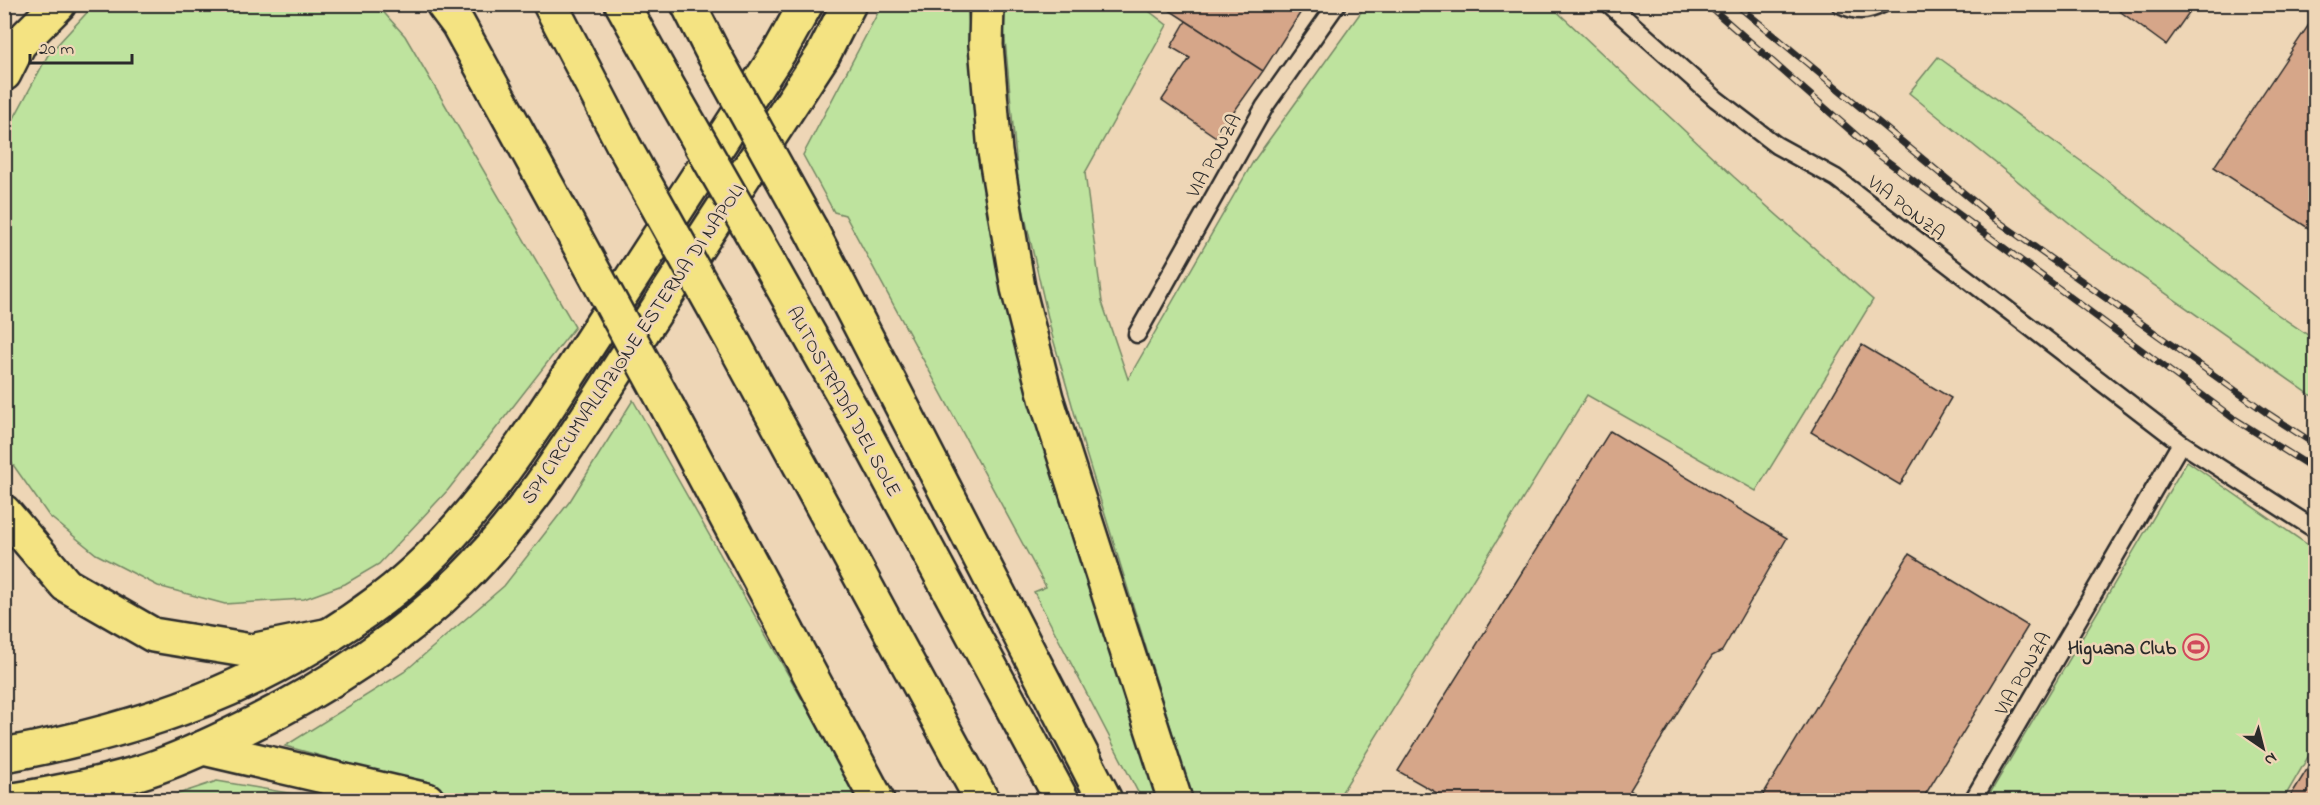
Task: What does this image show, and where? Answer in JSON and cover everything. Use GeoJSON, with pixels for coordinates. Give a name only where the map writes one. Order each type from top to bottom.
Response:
{"type":"FeatureCollection","features":[{"type":"Feature","properties":{"kind":"highway"},"geometry":{"type":"LineString","coordinates":[[4,74],[19,44],[59,4]]}},
{"type":"Feature","properties":{"kind":"highway"},"geometry":{"type":"LineString","coordinates":[[443,4],[458,24],[564,215],[878,801]]}},
{"type":"Feature","properties":{"kind":"highway"},"geometry":{"type":"LineString","coordinates":[[550,4],[624,146],[725,327],[982,801]]}},
{"type":"Feature","properties":{"kind":"highway","name":"AUTOSTRADA DEL SOLE"},"geometry":{"type":"LineString","coordinates":[[622,4],[862,428],[1062,801]]}},
{"type":"Feature","properties":{"kind":"highway"},"geometry":{"type":"LineString","coordinates":[[688,4],[811,230],[1106,801]]}},
{"type":"Feature","properties":{"kind":"highway","name":"SP1 CIRCUMVALLAZIONE ESTERNA DI NAPOLI"},"geometry":{"type":"LineString","coordinates":[[4,755],[55,746],[135,725],[205,701],[273,668],[330,635],[392,591],[443,545],[482,499],[547,408],[781,49],[807,4]]}},
{"type":"Feature","properties":{"kind":"highway","name":"SP1 CIRCUMVALLAZIONE ESTERNA DI NAPOLI"},"geometry":{"type":"LineString","coordinates":[[14,801],[72,790],[139,773],[203,748],[277,713],[376,652],[462,579],[500,536],[553,468],[823,55],[849,4]]}},
{"type":"Feature","properties":{"kind":"highway"},"geometry":{"type":"LineString","coordinates":[[987,4],[986,45],[996,152],[1018,288],[1046,398],[1174,801]]}},
{"type":"Feature","properties":{"kind":"highway"},"geometry":{"type":"LineString","coordinates":[[4,512],[66,585],[153,635],[251,651],[330,635]]}},
{"type":"Feature","properties":{"kind":"highway"},"geometry":{"type":"LineString","coordinates":[[203,748],[427,801]]}},
{"type":"Feature","properties":{"kind":"lane","name":"VIA PONZA"},"geometry":{"type":"LineString","coordinates":[[1137,334],[1265,106],[1337,4]]}},
{"type":"Feature","properties":{"kind":"lane","name":"VIA PONZA"},"geometry":{"type":"LineString","coordinates":[[1609,4],[1716,99],[1776,145],[1836,178],[2181,443],[2316,530]]}},
{"type":"Feature","properties":{"kind":"lane"},"geometry":{"type":"LineString","coordinates":[[1840,4],[1854,10],[1868,11],[1882,4]]}},
{"type":"Feature","properties":{"kind":"lane","name":"VIA PONZA"},"geometry":{"type":"LineString","coordinates":[[1973,801],[2181,443]]}},
{"type":"Feature","properties":{"kind":"green space"},"geometry":{"type":"Polygon","coordinates":[[[94,5],[377,5],[405,36],[575,327],[448,490],[379,564],[345,584],[304,599],[225,604],[158,586],[96,554],[49,516],[4,452],[5,135],[48,55],[94,5]]]}},
{"type":"Feature","properties":{"kind":"green space"},"geometry":{"type":"Polygon","coordinates":[[[882,5],[967,5],[986,200],[1021,358],[1156,793],[1141,798],[1034,592],[1046,587],[845,215],[834,212],[803,155],[882,5]]]}},
{"type":"Feature","properties":{"kind":"green space"},"geometry":{"type":"Polygon","coordinates":[[[1005,5],[1141,5],[1167,25],[1085,173],[1102,302],[1128,379],[1253,162],[1366,5],[1550,5],[1734,177],[1873,300],[1756,491],[1587,395],[1337,800],[1193,800],[1052,335],[1019,191],[1004,29],[1005,5]]]}},
{"type":"Feature","properties":{"kind":"green space"},"geometry":{"type":"Polygon","coordinates":[[[1938,57],[2107,180],[2277,314],[2315,340],[2315,398],[2094,243],[1909,93],[1938,57]]]}},
{"type":"Feature","properties":{"kind":"green space"},"geometry":{"type":"Polygon","coordinates":[[[633,400],[859,800],[464,800],[437,788],[285,746],[404,672],[504,586],[570,501],[633,400]]]}},
{"type":"Feature","properties":{"kind":"green space","name":"Higuana Club"},"geometry":{"type":"Polygon","coordinates":[[[2187,461],[2315,550],[2315,745],[2283,800],[1986,800],[2187,461]]]}},
{"type":"Feature","properties":{"kind":"green space"},"geometry":{"type":"Polygon","coordinates":[[[217,781],[323,799],[330,800],[160,800],[217,781]]]}},
{"type":"Feature","properties":{"kind":"building"},"geometry":{"type":"Polygon","coordinates":[[[1160,4],[1306,4],[1263,71],[1160,4]]]}},
{"type":"Feature","properties":{"kind":"building"},"geometry":{"type":"Polygon","coordinates":[[[2110,4],[2195,4],[2166,45],[2110,4]]]}},
{"type":"Feature","properties":{"kind":"building"},"geometry":{"type":"Polygon","coordinates":[[[2316,14],[2316,233],[2214,167],[2316,14]]]}},
{"type":"Feature","properties":{"kind":"building"},"geometry":{"type":"Polygon","coordinates":[[[1186,21],[1263,71],[1216,137],[1162,100],[1190,58],[1171,47],[1186,21]]]}},
{"type":"Feature","properties":{"kind":"building"},"geometry":{"type":"Polygon","coordinates":[[[1862,345],[1951,398],[1900,485],[1811,432],[1862,345]]]}},
{"type":"Feature","properties":{"kind":"building"},"geometry":{"type":"Polygon","coordinates":[[[1610,431],[1787,538],[1722,651],[1712,656],[1630,790],[1645,800],[1449,800],[1398,771],[1610,431]]]}},
{"type":"Feature","properties":{"kind":"building"},"geometry":{"type":"Polygon","coordinates":[[[1909,554],[2028,626],[1922,800],[1766,800],[1761,798],[1909,554]]]}},
{"type":"Feature","properties":{"kind":"building"},"geometry":{"type":"Polygon","coordinates":[[[2316,755],[2316,800],[2288,800],[2316,755]]]}},
{"type":"Feature","properties":{"kind":"railway"},"geometry":{"type":"LineString","coordinates":[[1707,4],[1875,152],[2233,418],[2316,470]]}},
{"type":"Feature","properties":{"kind":"railway"},"geometry":{"type":"LineString","coordinates":[[1736,4],[1995,219],[2267,413],[2316,445]]}},
{"type":"Feature","properties":{"kind":"place","name":"Higuana Club"},"geometry":{"type":"Point","coordinates":[2196,647]}}]}
